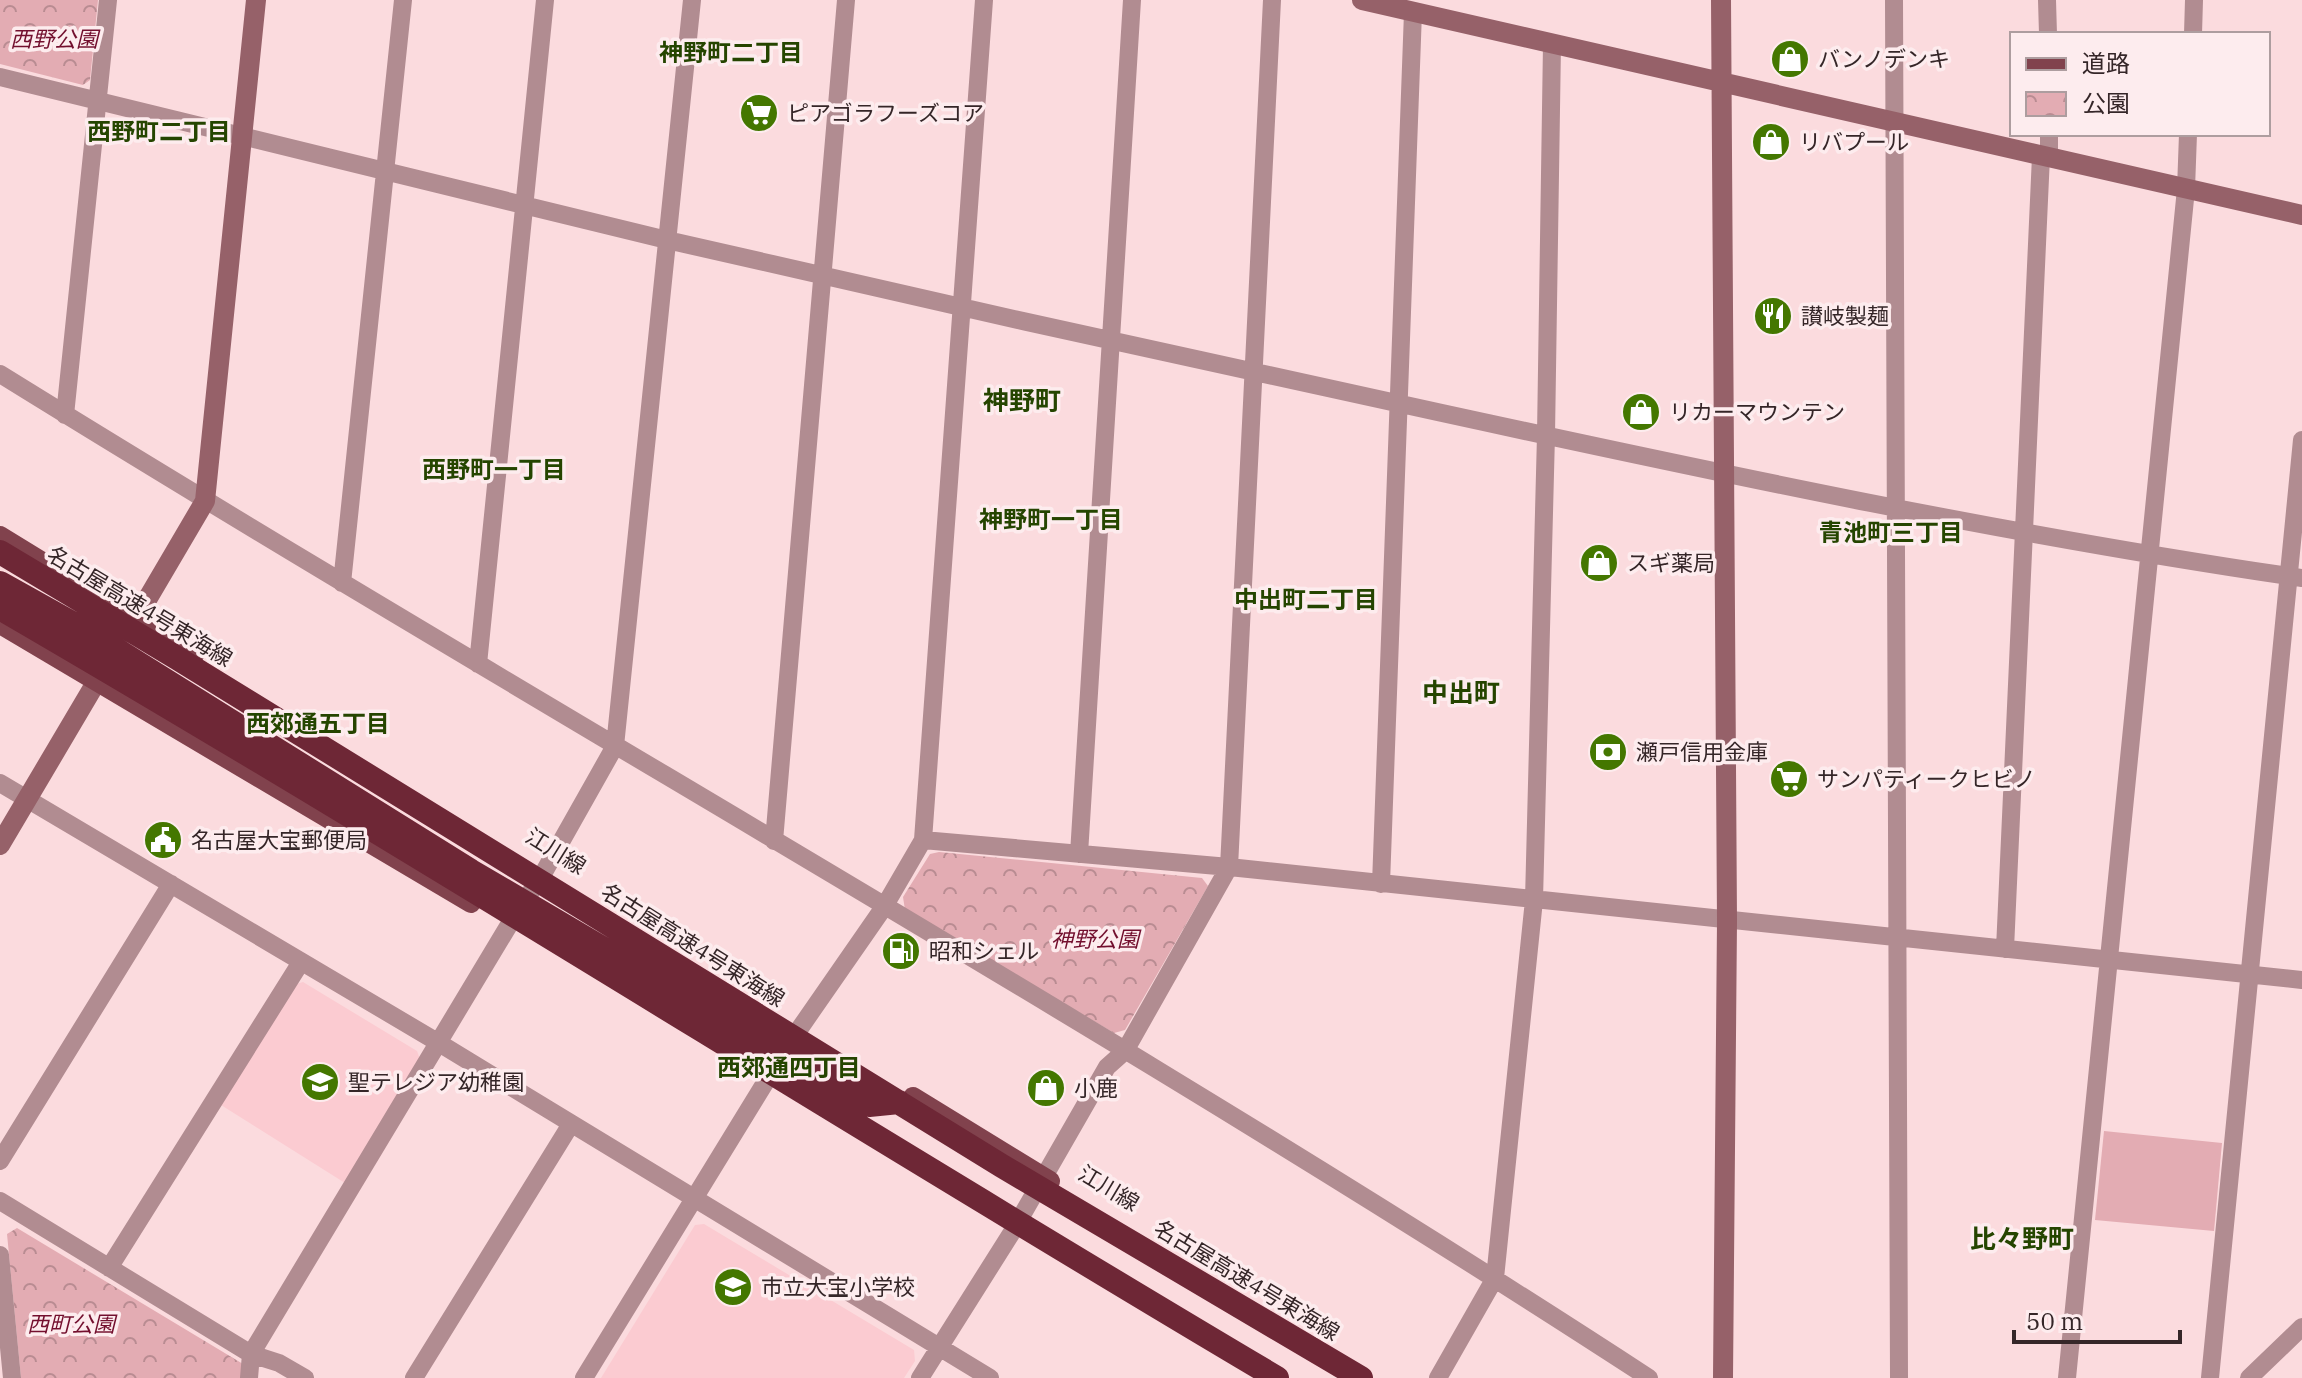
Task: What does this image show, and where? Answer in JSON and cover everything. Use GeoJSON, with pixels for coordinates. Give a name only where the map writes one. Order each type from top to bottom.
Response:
{"type":"FeatureCollection","features":[{"type":"Feature","properties":{"kind":"highway","name":"名古屋高速4号東海線"},"geometry":{"type":"LineString","coordinates":[[0,552],[899,1102],[1361,1378]]}},
{"type":"Feature","properties":{"kind":"highway"},"geometry":{"type":"LineString","coordinates":[[0,583],[88,632],[471,871],[869,1105],[899,1102]]}},
{"type":"Feature","properties":{"kind":"highway"},"geometry":{"type":"LineString","coordinates":[[0,608],[1007,1218],[1277,1378]]}},
{"type":"Feature","properties":{"kind":"main road","name":"江川線"},"geometry":{"type":"LineString","coordinates":[[0,536],[544,872],[1377,1378]]}},
{"type":"Feature","properties":{"kind":"main road"},"geometry":{"type":"LineString","coordinates":[[0,624],[768,1078],[1263,1378]]}},
{"type":"Feature","properties":{"kind":"street"},"geometry":{"type":"LineString","coordinates":[[65,415],[108,0]]}},
{"type":"Feature","properties":{"kind":"street"},"geometry":{"type":"LineString","coordinates":[[0,845],[205,501],[256,0]]}},
{"type":"Feature","properties":{"kind":"street"},"geometry":{"type":"LineString","coordinates":[[342,583],[403,0]]}},
{"type":"Feature","properties":{"kind":"street"},"geometry":{"type":"LineString","coordinates":[[478,664],[545,0]]}},
{"type":"Feature","properties":{"kind":"street"},"geometry":{"type":"LineString","coordinates":[[249,1378],[251,1354],[544,872],[615,746],[692,0]]}},
{"type":"Feature","properties":{"kind":"street"},"geometry":{"type":"LineString","coordinates":[[774,841],[846,0]]}},
{"type":"Feature","properties":{"kind":"street"},"geometry":{"type":"LineString","coordinates":[[800,1028],[884,907],[923,840],[984,0]]}},
{"type":"Feature","properties":{"kind":"street"},"geometry":{"type":"LineString","coordinates":[[1079,854],[1132,0]]}},
{"type":"Feature","properties":{"kind":"street"},"geometry":{"type":"LineString","coordinates":[[920,1378],[1014,1229],[1107,1067],[1125,1051],[1229,867],[1272,0]]}},
{"type":"Feature","properties":{"kind":"street"},"geometry":{"type":"LineString","coordinates":[[1362,0],[2302,215]]}},
{"type":"Feature","properties":{"kind":"street"},"geometry":{"type":"LineString","coordinates":[[1721,0],[1727,921],[1723,1378]]}},
{"type":"Feature","properties":{"kind":"street"},"geometry":{"type":"LineString","coordinates":[[1894,0],[1899,1378]]}},
{"type":"Feature","properties":{"kind":"street"},"geometry":{"type":"LineString","coordinates":[[2047,0],[2048,32]]}},
{"type":"Feature","properties":{"kind":"street"},"geometry":{"type":"LineString","coordinates":[[2193,32],[2194,0]]}},
{"type":"Feature","properties":{"kind":"street"},"geometry":{"type":"LineString","coordinates":[[1381,884],[1413,12]]}},
{"type":"Feature","properties":{"kind":"street"},"geometry":{"type":"LineString","coordinates":[[1438,1378],[1495,1278],[1534,900],[1552,44]]}},
{"type":"Feature","properties":{"kind":"street"},"geometry":{"type":"LineString","coordinates":[[0,77],[668,240],[1400,404],[1896,508],[2149,556],[2295,577]]}},
{"type":"Feature","properties":{"kind":"street"},"geometry":{"type":"LineString","coordinates":[[2005,949],[2024,532],[2049,136]]}},
{"type":"Feature","properties":{"kind":"street"},"geometry":{"type":"LineString","coordinates":[[2067,1378],[2186,189],[2188,136]]}},
{"type":"Feature","properties":{"kind":"street"},"geometry":{"type":"LineString","coordinates":[[0,374],[205,501],[1125,1051],[1495,1278],[1649,1378]]}},
{"type":"Feature","properties":{"kind":"street"},"geometry":{"type":"LineString","coordinates":[[2210,1378],[2249,975],[2295,577],[2302,440]]}},
{"type":"Feature","properties":{"kind":"street"},"geometry":{"type":"LineString","coordinates":[[0,783],[439,1043],[990,1378]]}},
{"type":"Feature","properties":{"kind":"street"},"geometry":{"type":"LineString","coordinates":[[923,840],[1229,867],[2302,980]]}},
{"type":"Feature","properties":{"kind":"street"},"geometry":{"type":"LineString","coordinates":[[0,1161],[171,884]]}},
{"type":"Feature","properties":{"kind":"street"},"geometry":{"type":"LineString","coordinates":[[109,1268],[301,962]]}},
{"type":"Feature","properties":{"kind":"street"},"geometry":{"type":"LineString","coordinates":[[584,1378],[768,1078]]}},
{"type":"Feature","properties":{"kind":"street"},"geometry":{"type":"LineString","coordinates":[[414,1378],[571,1124]]}},
{"type":"Feature","properties":{"kind":"street"},"geometry":{"type":"LineString","coordinates":[[0,1201],[251,1354],[279,1363],[305,1378]]}},
{"type":"Feature","properties":{"kind":"street"},"geometry":{"type":"LineString","coordinates":[[0,1255],[12,1378]]}},
{"type":"Feature","properties":{"kind":"street"},"geometry":{"type":"LineString","coordinates":[[2249,1378],[2302,1327]]}},
{"type":"Feature","properties":{"kind":"shaded area","name":"聖テレジア幼稚園"},"geometry":{"type":"Polygon","coordinates":[[[303,982],[417,1051],[420,1059],[345,1183],[221,1105],[296,984],[303,982]]]}},
{"type":"Feature","properties":{"kind":"shaded area","name":"市立大宝小学校"},"geometry":{"type":"Polygon","coordinates":[[[704,1224],[914,1350],[915,1361],[904,1378],[601,1378],[695,1225],[704,1224]]]}},
{"type":"Feature","properties":{"kind":"green space","name":"西野公園"},"geometry":{"type":"Polygon","coordinates":[[[0,0],[98,0],[90,80],[83,85],[0,64],[0,0]]]}},
{"type":"Feature","properties":{"kind":"green space","name":"神野公園"},"geometry":{"type":"Polygon","coordinates":[[[939,852],[1202,878],[1208,886],[1125,1030],[1114,1033],[905,910],[903,897],[930,854],[939,852]]]}},
{"type":"Feature","properties":{"kind":"green space"},"geometry":{"type":"Polygon","coordinates":[[[2104,1131],[2222,1143],[2214,1231],[2095,1220],[2104,1131]]]}},
{"type":"Feature","properties":{"kind":"green space","name":"西町公園"},"geometry":{"type":"Polygon","coordinates":[[[17,1228],[243,1364],[243,1378],[21,1378],[7,1234],[17,1228]]]}},
{"type":"Feature","properties":{"kind":"place","name":"バンノデンキ"},"geometry":{"type":"Point","coordinates":[1790,59]}},
{"type":"Feature","properties":{"kind":"place","name":"ピアゴラフーズコア"},"geometry":{"type":"Point","coordinates":[759,113]}},
{"type":"Feature","properties":{"kind":"place","name":"リバプール"},"geometry":{"type":"Point","coordinates":[1771,142]}},
{"type":"Feature","properties":{"kind":"place","name":"讃岐製麺"},"geometry":{"type":"Point","coordinates":[1773,316]}},
{"type":"Feature","properties":{"kind":"place","name":"リカーマウンテン"},"geometry":{"type":"Point","coordinates":[1641,412]}},
{"type":"Feature","properties":{"kind":"place","name":"スギ薬局"},"geometry":{"type":"Point","coordinates":[1599,563]}},
{"type":"Feature","properties":{"kind":"place","name":"瀬戸信用金庫"},"geometry":{"type":"Point","coordinates":[1608,752]}},
{"type":"Feature","properties":{"kind":"place","name":"サンパティークヒビノ"},"geometry":{"type":"Point","coordinates":[1789,779]}},
{"type":"Feature","properties":{"kind":"place","name":"名古屋大宝郵便局"},"geometry":{"type":"Point","coordinates":[163,840]}},
{"type":"Feature","properties":{"kind":"place","name":"昭和シェル"},"geometry":{"type":"Point","coordinates":[901,951]}},
{"type":"Feature","properties":{"kind":"place","name":"聖テレジア幼稚園"},"geometry":{"type":"Point","coordinates":[320,1082]}},
{"type":"Feature","properties":{"kind":"place","name":"小鹿"},"geometry":{"type":"Point","coordinates":[1046,1088]}},
{"type":"Feature","properties":{"kind":"place","name":"市立大宝小学校"},"geometry":{"type":"Point","coordinates":[733,1287]}},
{"type":"Feature","properties":{"kind":"district","name":"神野町二丁目"},"geometry":{"type":"Point","coordinates":[731,53]}},
{"type":"Feature","properties":{"kind":"district","name":"西野町二丁目"},"geometry":{"type":"Point","coordinates":[159,132]}},
{"type":"Feature","properties":{"kind":"district","name":"神野町"},"geometry":{"type":"Point","coordinates":[1022,401]}},
{"type":"Feature","properties":{"kind":"district","name":"西野町一丁目"},"geometry":{"type":"Point","coordinates":[494,470]}},
{"type":"Feature","properties":{"kind":"district","name":"神野町一丁目"},"geometry":{"type":"Point","coordinates":[1051,520]}},
{"type":"Feature","properties":{"kind":"district","name":"青池町三丁目"},"geometry":{"type":"Point","coordinates":[1891,533]}},
{"type":"Feature","properties":{"kind":"district","name":"中出町二丁目"},"geometry":{"type":"Point","coordinates":[1306,600]}},
{"type":"Feature","properties":{"kind":"district","name":"中出町"},"geometry":{"type":"Point","coordinates":[1461,693]}},
{"type":"Feature","properties":{"kind":"district","name":"西郊通五丁目"},"geometry":{"type":"Point","coordinates":[318,724]}},
{"type":"Feature","properties":{"kind":"district","name":"西郊通四丁目"},"geometry":{"type":"Point","coordinates":[789,1068]}},
{"type":"Feature","properties":{"kind":"district","name":"比々野町"},"geometry":{"type":"Point","coordinates":[2022,1239]}}]}
